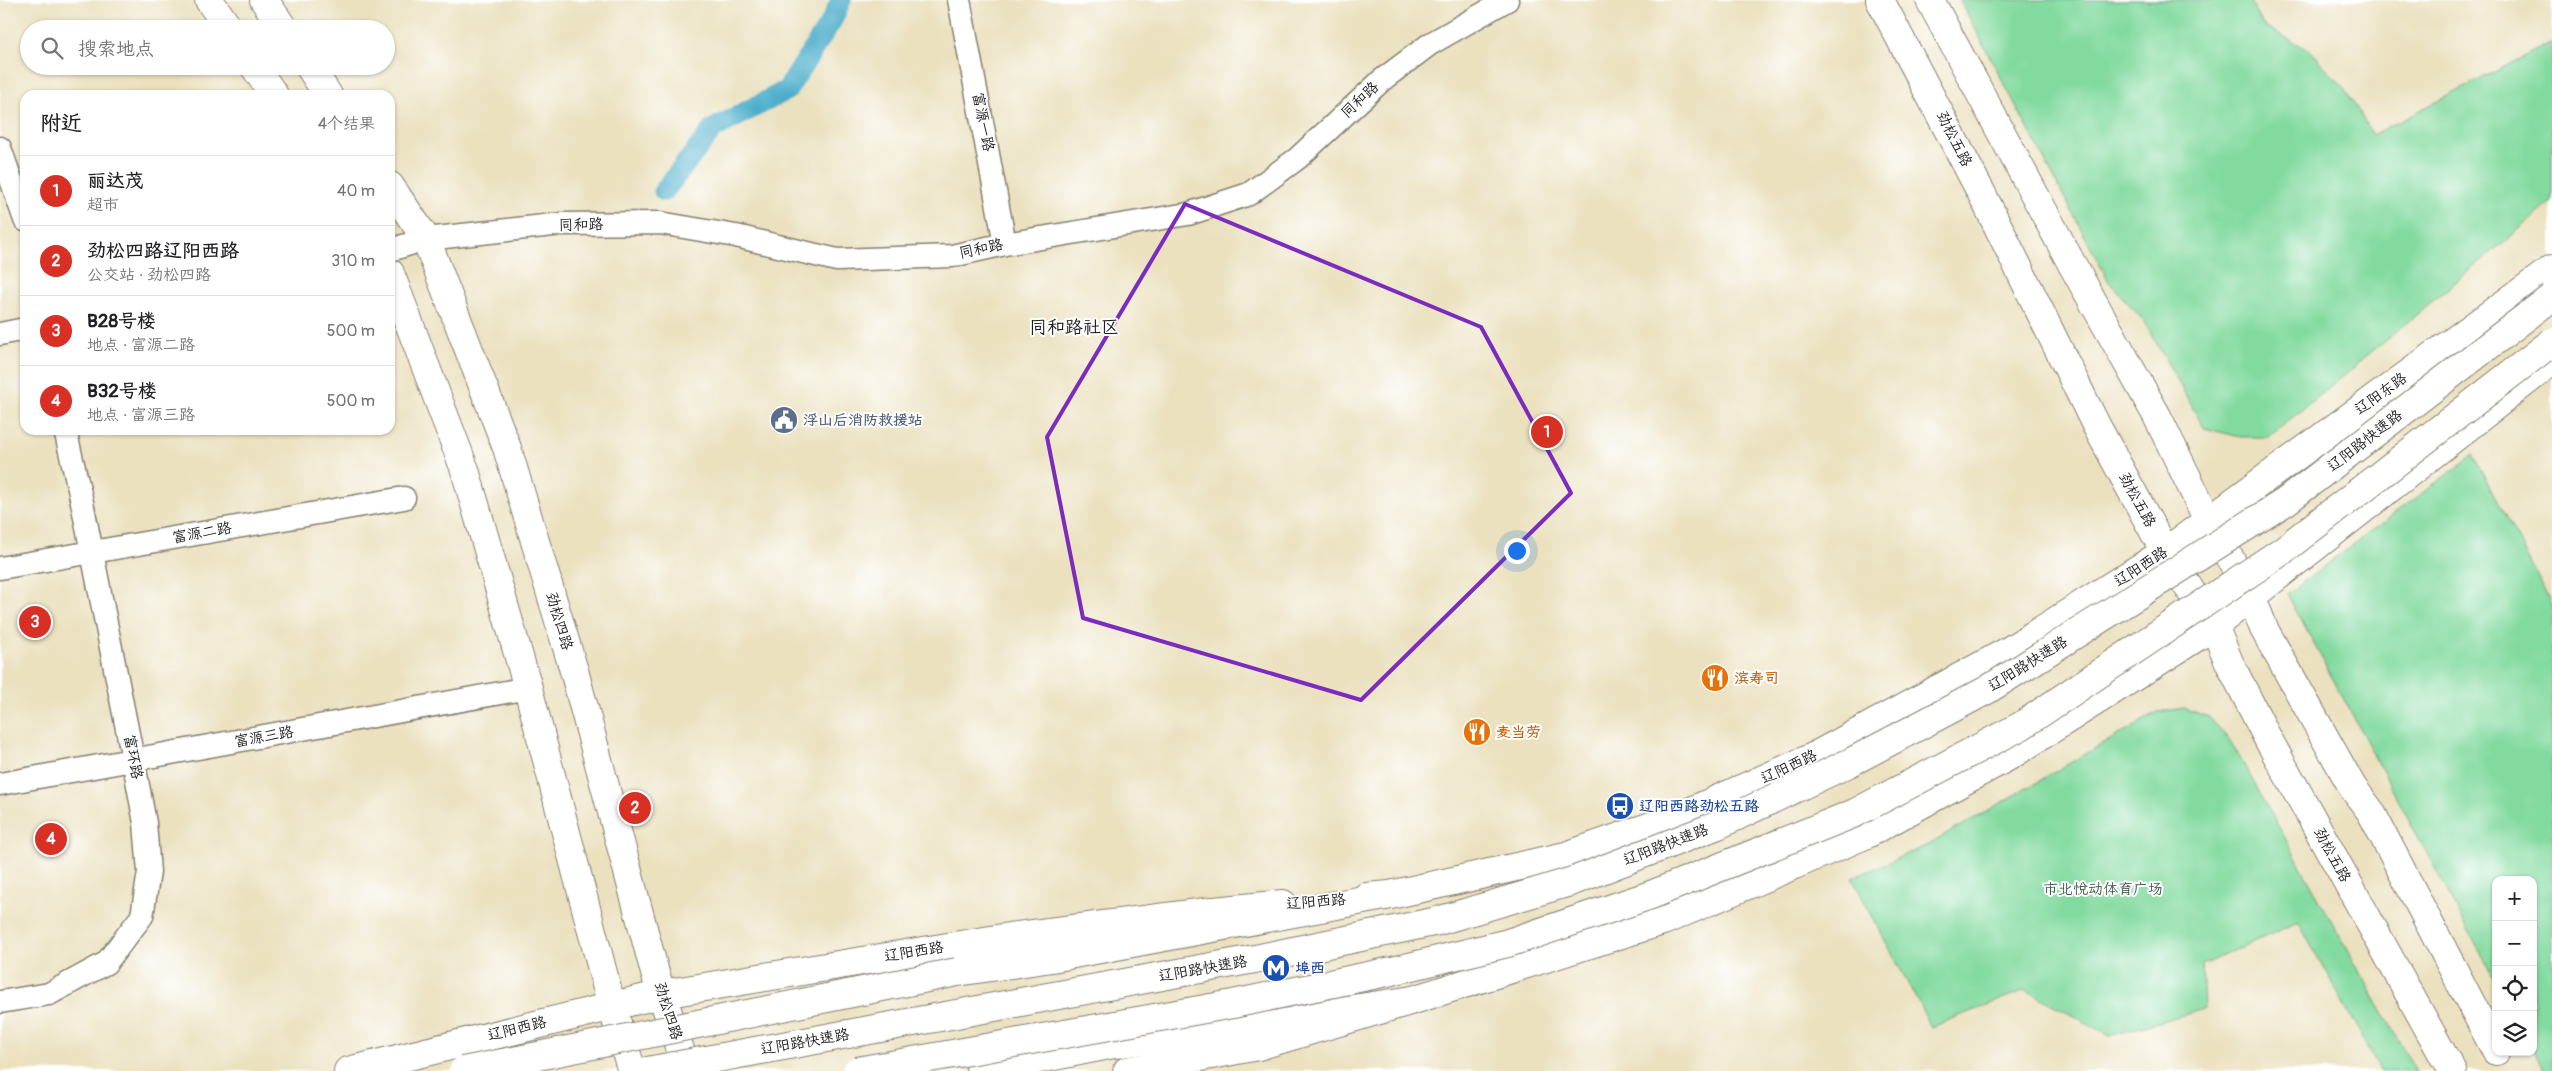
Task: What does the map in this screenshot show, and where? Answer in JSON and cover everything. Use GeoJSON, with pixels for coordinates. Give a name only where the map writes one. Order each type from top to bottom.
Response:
{"type":"FeatureCollection","features":[{"type":"Feature","properties":{"kind":"main road"},"geometry":{"type":"LineString","coordinates":[[209,0],[223,20]]}},
{"type":"Feature","properties":{"kind":"main road"},"geometry":{"type":"LineString","coordinates":[[264,0],[278,20]]}},
{"type":"Feature","properties":{"kind":"main road","name":"劲松五路"},"geometry":{"type":"LineString","coordinates":[[1880,0],[1983,196],[2096,425],[2166,552],[2214,626],[2229,662],[2268,739],[2452,1071]]}},
{"type":"Feature","properties":{"kind":"main road"},"geometry":{"type":"LineString","coordinates":[[1930,0],[2073,266],[2157,416],[2204,512],[2252,598],[2264,629],[2353,788],[2371,812],[2492,1044]]}},
{"type":"Feature","properties":{"kind":"main road"},"geometry":{"type":"LineString","coordinates":[[260,75],[271,90]]}},
{"type":"Feature","properties":{"kind":"main road"},"geometry":{"type":"LineString","coordinates":[[315,75],[325,90]]}},
{"type":"Feature","properties":{"kind":"main road","name":"劲松四路"},"geometry":{"type":"LineString","coordinates":[[395,193],[426,239],[507,448],[575,674],[662,994],[687,1071]]}},
{"type":"Feature","properties":{"kind":"main road","name":"辽阳东路"},"geometry":{"type":"LineString","coordinates":[[2210,520],[2552,269]]}},
{"type":"Feature","properties":{"kind":"main road"},"geometry":{"type":"LineString","coordinates":[[395,286],[465,470],[528,688],[612,1008],[632,1071]]}},
{"type":"Feature","properties":{"kind":"main road","name":"辽阳路快速路"},"geometry":{"type":"LineString","coordinates":[[647,1071],[1260,958],[1438,920],[1573,881],[1718,825],[1851,762],[1987,690],[2260,518],[2285,502],[2552,297]]}},
{"type":"Feature","properties":{"kind":"main road"},"geometry":{"type":"LineString","coordinates":[[857,1071],[1233,1004],[1392,971],[1508,943],[1651,895],[1855,813],[2021,726],[2282,551],[2552,342]]}},
{"type":"Feature","properties":{"kind":"main road"},"geometry":{"type":"LineString","coordinates":[[1127,1071],[1258,1046],[1413,1000],[1663,921],[1867,834],[2011,755],[2214,626],[2552,362]]}},
{"type":"Feature","properties":{"kind":"main road","name":"辽阳西路"},"geometry":{"type":"LineString","coordinates":[[348,1071],[556,1019],[612,1008],[662,994],[1009,937],[1214,911],[1390,895],[1566,856],[1688,812],[1813,757],[2010,650],[2166,552],[2210,520]]}},
{"type":"Feature","properties":{"kind":"main road"},"geometry":{"type":"LineString","coordinates":[[463,1071],[957,972],[1052,958],[1390,895]]}},
{"type":"Feature","properties":{"kind":"main road"},"geometry":{"type":"LineString","coordinates":[[980,1071],[1109,1045],[1413,1000]]}},
{"type":"Feature","properties":{"kind":"main road"},"geometry":{"type":"LineString","coordinates":[[2498,1056],[2506,1071]]}},
{"type":"Feature","properties":{"kind":"street","name":"富源一路"},"geometry":{"type":"LineString","coordinates":[[959,0],[1005,244]]}},
{"type":"Feature","properties":{"kind":"street","name":"同和路"},"geometry":{"type":"LineString","coordinates":[[395,248],[426,239],[562,224],[660,224],[736,236],[837,260],[952,256],[1005,244],[1188,214],[1249,194],[1298,158],[1382,80],[1430,44],[1508,0]]}},
{"type":"Feature","properties":{"kind":"street"},"geometry":{"type":"LineString","coordinates":[[0,148],[20,206]]}},
{"type":"Feature","properties":{"kind":"street"},"geometry":{"type":"LineString","coordinates":[[0,334],[20,330]]}},
{"type":"Feature","properties":{"kind":"street","name":"富环路"},"geometry":{"type":"LineString","coordinates":[[0,1002],[49,994],[106,963],[142,916],[149,872],[145,823],[134,761],[66,435]]}},
{"type":"Feature","properties":{"kind":"street","name":"富源二路"},"geometry":{"type":"LineString","coordinates":[[0,568],[404,498]]}},
{"type":"Feature","properties":{"kind":"street","name":"富源三路"},"geometry":{"type":"LineString","coordinates":[[0,784],[528,688]]}},
{"type":"Feature","properties":{"kind":"highlighted area"},"geometry":{"type":"Polygon","coordinates":[[[1185,204],[1481,327],[1571,493],[1361,700],[1083,618],[1047,437],[1185,204]]]}},
{"type":"Feature","properties":{"kind":"green space"},"geometry":{"type":"Polygon","coordinates":[[[1960,0],[2250,0],[2263,25],[2309,50],[2346,89],[2372,135],[2552,42],[2552,202],[2269,437],[2240,437],[2204,428],[2144,321],[2109,282],[1960,0]]]}},
{"type":"Feature","properties":{"kind":"green space"},"geometry":{"type":"Polygon","coordinates":[[[2473,455],[2552,604],[2552,1071],[2544,1071],[2536,1056],[2537,876],[2492,876],[2492,974],[2287,594],[2473,455]]]}},
{"type":"Feature","properties":{"kind":"green space","name":"市北悦动体育广场"},"geometry":{"type":"Polygon","coordinates":[[[2184,708],[2209,717],[2231,742],[2416,1071],[2381,1071],[2298,922],[2202,965],[2204,1009],[2110,1036],[2026,990],[1931,1027],[1852,878],[1930,844],[2158,712],[2184,708]]]}},
{"type":"Feature","properties":{"kind":"waterway"},"geometry":{"type":"LineString","coordinates":[[664,191],[713,129],[787,90],[832,20],[841,0]]}},
{"type":"Feature","properties":{"kind":"place","name":"浮山后消防救援站"},"geometry":{"type":"Point","coordinates":[784,420]}},
{"type":"Feature","properties":{"kind":"place","name":"丽达茂"},"geometry":{"type":"Point","coordinates":[1547,432]}},
{"type":"Feature","properties":{"kind":"place","name":"B28号楼"},"geometry":{"type":"Point","coordinates":[35,622]}},
{"type":"Feature","properties":{"kind":"place","name":"滨寿司"},"geometry":{"type":"Point","coordinates":[1715,678]}},
{"type":"Feature","properties":{"kind":"place","name":"麦当劳"},"geometry":{"type":"Point","coordinates":[1477,732]}},
{"type":"Feature","properties":{"kind":"place","name":"辽阳西路劲松五路"},"geometry":{"type":"Point","coordinates":[1620,806]}},
{"type":"Feature","properties":{"kind":"place","name":"劲松四路辽阳西路"},"geometry":{"type":"Point","coordinates":[635,808]}},
{"type":"Feature","properties":{"kind":"place","name":"B32号楼"},"geometry":{"type":"Point","coordinates":[51,839]}},
{"type":"Feature","properties":{"kind":"place","name":"埠西"},"geometry":{"type":"Point","coordinates":[1276,968]}},
{"type":"Feature","properties":{"kind":"district","name":"同和路社区"},"geometry":{"type":"Point","coordinates":[1074,327]}}]}
